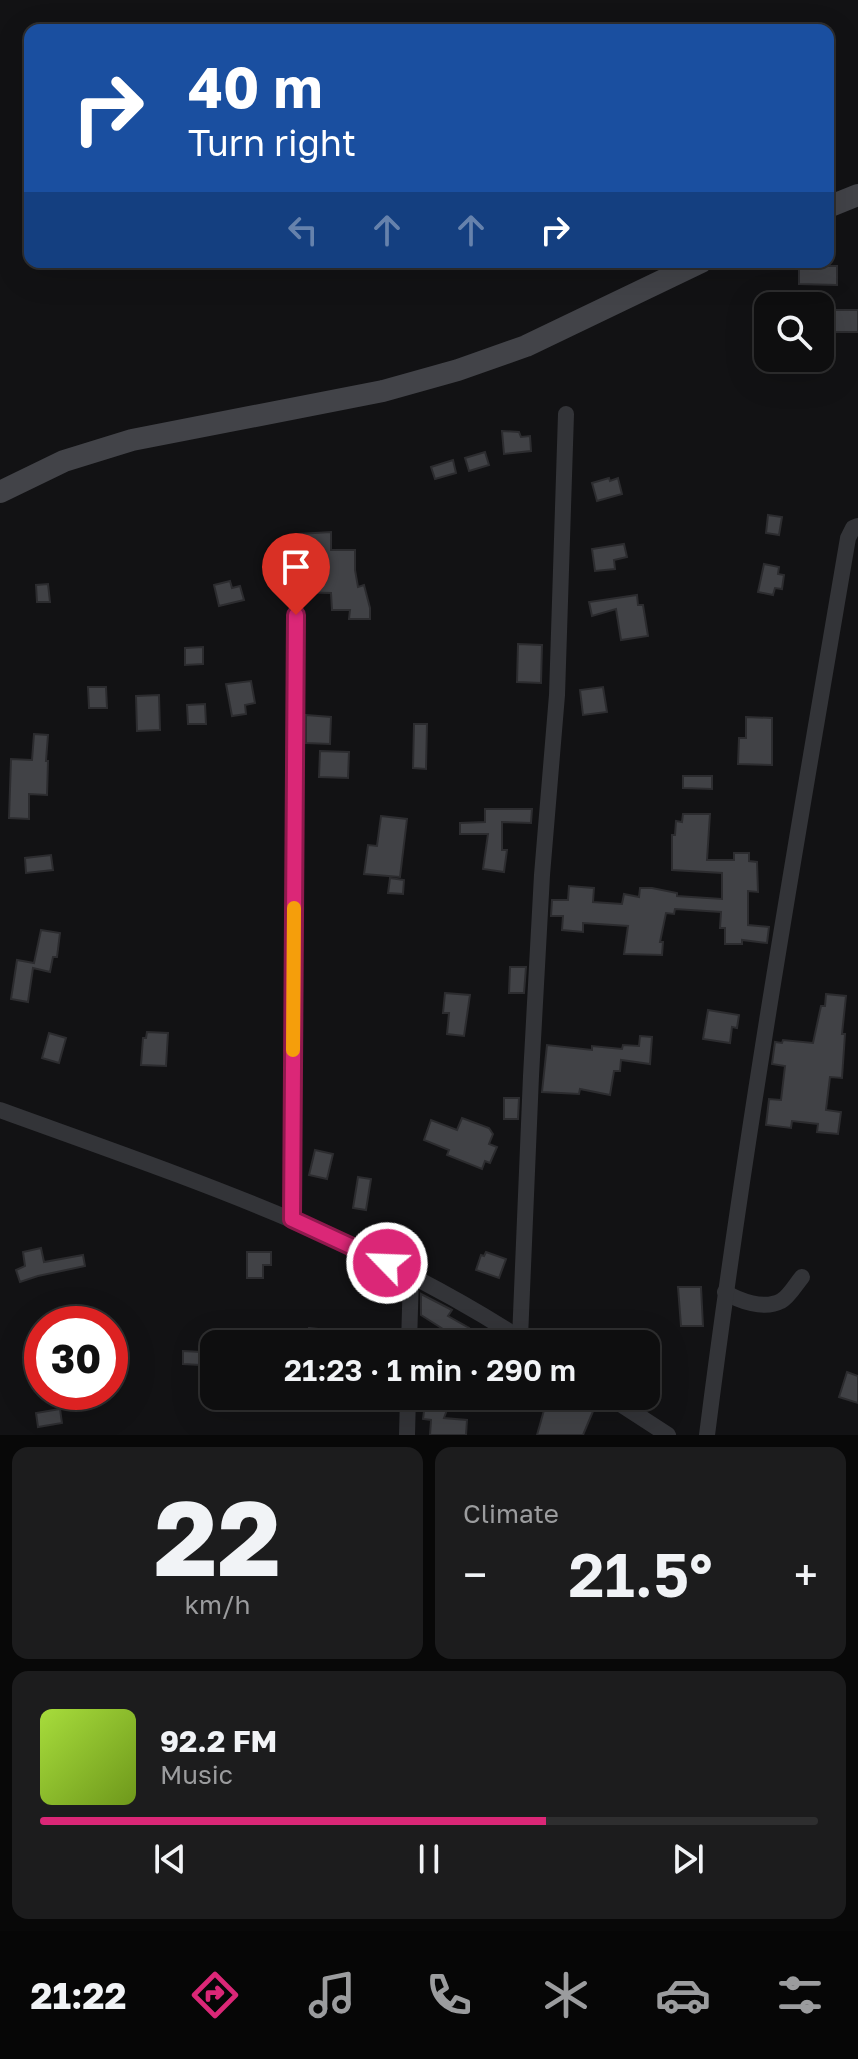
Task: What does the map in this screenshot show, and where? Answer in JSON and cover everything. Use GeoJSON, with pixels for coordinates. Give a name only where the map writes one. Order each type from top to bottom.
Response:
{"type":"FeatureCollection","features":[{"type":"Feature","properties":{"kind":"main road"},"geometry":{"type":"LineString","coordinates":[[834,205],[858,195]]}},
{"type":"Feature","properties":{"kind":"main road"},"geometry":{"type":"LineString","coordinates":[[0,492],[64,461],[132,440],[383,391],[458,370],[526,346],[688,268]]}},
{"type":"Feature","properties":{"kind":"street"},"geometry":{"type":"LineString","coordinates":[[524,1330],[536,983],[557,695],[566,414]]}},
{"type":"Feature","properties":{"kind":"street"},"geometry":{"type":"LineString","coordinates":[[707,1435],[725,1292],[789,878],[848,538],[853,528],[858,526]]}},
{"type":"Feature","properties":{"kind":"street"},"geometry":{"type":"LineString","coordinates":[[292,1219],[296,615]]}},
{"type":"Feature","properties":{"kind":"street"},"geometry":{"type":"LineString","coordinates":[[0,1110],[292,1219],[411,1274],[505,1330]]}},
{"type":"Feature","properties":{"kind":"street"},"geometry":{"type":"LineString","coordinates":[[409,1330],[411,1274]]}},
{"type":"Feature","properties":{"kind":"street"},"geometry":{"type":"LineString","coordinates":[[725,1292],[738,1300],[772,1304],[782,1301],[802,1277]]}},
{"type":"Feature","properties":{"kind":"street"},"geometry":{"type":"LineString","coordinates":[[407,1435],[408,1410]]}},
{"type":"Feature","properties":{"kind":"street"},"geometry":{"type":"LineString","coordinates":[[630,1410],[668,1435]]}},
{"type":"Feature","properties":{"kind":"building"},"geometry":{"type":"Polygon","coordinates":[[[837,266],[837,285],[799,284],[799,268],[837,266]]]}},
{"type":"Feature","properties":{"kind":"building"},"geometry":{"type":"Polygon","coordinates":[[[834,310],[858,310],[858,332],[834,332],[834,310]]]}},
{"type":"Feature","properties":{"kind":"building"},"geometry":{"type":"Polygon","coordinates":[[[502,431],[519,432],[521,437],[530,436],[531,451],[504,454],[502,431]]]}},
{"type":"Feature","properties":{"kind":"building"},"geometry":{"type":"Polygon","coordinates":[[[485,452],[489,465],[469,471],[465,458],[485,452]]]}},
{"type":"Feature","properties":{"kind":"building"},"geometry":{"type":"Polygon","coordinates":[[[453,460],[456,473],[435,479],[431,467],[453,460]]]}},
{"type":"Feature","properties":{"kind":"building"},"geometry":{"type":"Polygon","coordinates":[[[609,478],[610,481],[618,478],[622,494],[597,501],[592,483],[609,478]]]}},
{"type":"Feature","properties":{"kind":"building"},"geometry":{"type":"Polygon","coordinates":[[[768,515],[782,517],[779,535],[766,533],[768,515]]]}},
{"type":"Feature","properties":{"kind":"building"},"geometry":{"type":"Polygon","coordinates":[[[331,532],[331,550],[355,550],[358,587],[364,585],[370,619],[349,619],[350,610],[332,610],[331,593],[297,592],[298,534],[331,532]]]}},
{"type":"Feature","properties":{"kind":"building"},"geometry":{"type":"Polygon","coordinates":[[[624,544],[627,557],[614,560],[615,569],[595,571],[592,549],[624,544]]]}},
{"type":"Feature","properties":{"kind":"building"},"geometry":{"type":"Polygon","coordinates":[[[764,564],[779,567],[778,574],[784,575],[782,589],[775,588],[773,595],[758,592],[764,564]]]}},
{"type":"Feature","properties":{"kind":"building"},"geometry":{"type":"Polygon","coordinates":[[[230,581],[232,588],[240,586],[244,600],[219,606],[214,585],[230,581]]]}},
{"type":"Feature","properties":{"kind":"building"},"geometry":{"type":"Polygon","coordinates":[[[48,584],[50,602],[37,602],[36,585],[48,584]]]}},
{"type":"Feature","properties":{"kind":"building"},"geometry":{"type":"Polygon","coordinates":[[[637,595],[638,605],[643,605],[648,636],[621,640],[616,609],[592,616],[589,602],[637,595]]]}},
{"type":"Feature","properties":{"kind":"building"},"geometry":{"type":"Polygon","coordinates":[[[518,644],[542,645],[541,683],[517,682],[518,644]]]}},
{"type":"Feature","properties":{"kind":"building"},"geometry":{"type":"Polygon","coordinates":[[[203,647],[203,664],[185,665],[185,648],[203,647]]]}},
{"type":"Feature","properties":{"kind":"building"},"geometry":{"type":"Polygon","coordinates":[[[251,681],[255,703],[245,705],[246,714],[232,716],[226,684],[251,681]]]}},
{"type":"Feature","properties":{"kind":"building"},"geometry":{"type":"Polygon","coordinates":[[[88,687],[106,687],[107,708],[89,708],[88,687]]]}},
{"type":"Feature","properties":{"kind":"building"},"geometry":{"type":"Polygon","coordinates":[[[603,687],[607,712],[583,715],[580,690],[603,687]]]}},
{"type":"Feature","properties":{"kind":"building"},"geometry":{"type":"Polygon","coordinates":[[[159,695],[160,730],[137,731],[136,696],[159,695]]]}},
{"type":"Feature","properties":{"kind":"building"},"geometry":{"type":"Polygon","coordinates":[[[205,704],[206,724],[188,724],[187,705],[205,704]]]}},
{"type":"Feature","properties":{"kind":"building"},"geometry":{"type":"Polygon","coordinates":[[[306,715],[331,717],[330,744],[306,743],[306,715]]]}},
{"type":"Feature","properties":{"kind":"building"},"geometry":{"type":"Polygon","coordinates":[[[746,717],[772,718],[772,765],[738,764],[739,738],[746,738],[746,717]]]}},
{"type":"Feature","properties":{"kind":"building"},"geometry":{"type":"Polygon","coordinates":[[[414,724],[427,724],[426,769],[413,768],[414,724]]]}},
{"type":"Feature","properties":{"kind":"building"},"geometry":{"type":"Polygon","coordinates":[[[34,734],[48,735],[47,795],[29,794],[29,819],[9,818],[11,759],[32,760],[34,734]]]}},
{"type":"Feature","properties":{"kind":"building"},"geometry":{"type":"Polygon","coordinates":[[[320,751],[349,752],[348,778],[319,777],[320,751]]]}},
{"type":"Feature","properties":{"kind":"building"},"geometry":{"type":"Polygon","coordinates":[[[683,776],[712,776],[712,789],[683,788],[683,776]]]}},
{"type":"Feature","properties":{"kind":"building"},"geometry":{"type":"Polygon","coordinates":[[[485,809],[532,809],[531,823],[502,822],[502,850],[507,850],[504,872],[483,869],[488,834],[460,834],[460,823],[485,822],[485,809]]]}},
{"type":"Feature","properties":{"kind":"building"},"geometry":{"type":"Polygon","coordinates":[[[683,814],[710,814],[707,860],[734,860],[734,853],[749,853],[749,861],[757,862],[758,892],[748,891],[748,925],[769,927],[767,943],[742,940],[742,944],[725,944],[725,928],[720,928],[721,912],[675,909],[674,914],[666,913],[660,942],[663,942],[662,955],[624,954],[628,926],[583,923],[583,932],[562,930],[563,916],[551,916],[552,900],[568,900],[569,886],[594,888],[593,902],[622,904],[624,894],[639,897],[640,888],[677,893],[677,896],[722,899],[722,873],[672,870],[672,835],[675,835],[676,821],[682,822],[683,814]]]}},
{"type":"Feature","properties":{"kind":"building"},"geometry":{"type":"Polygon","coordinates":[[[381,816],[407,819],[400,877],[364,874],[368,845],[377,846],[381,816]]]}},
{"type":"Feature","properties":{"kind":"building"},"geometry":{"type":"Polygon","coordinates":[[[51,855],[53,870],[26,873],[25,858],[51,855]]]}},
{"type":"Feature","properties":{"kind":"building"},"geometry":{"type":"Polygon","coordinates":[[[390,878],[404,880],[403,894],[388,893],[390,878]]]}},
{"type":"Feature","properties":{"kind":"building"},"geometry":{"type":"Polygon","coordinates":[[[41,930],[60,933],[57,957],[53,957],[50,972],[33,968],[28,1002],[11,999],[17,960],[34,963],[41,930]]]}},
{"type":"Feature","properties":{"kind":"building"},"geometry":{"type":"Polygon","coordinates":[[[510,967],[526,967],[524,993],[509,993],[510,967]]]}},
{"type":"Feature","properties":{"kind":"building"},"geometry":{"type":"Polygon","coordinates":[[[445,993],[470,995],[464,1036],[447,1034],[449,1013],[443,1013],[445,993]]]}},
{"type":"Feature","properties":{"kind":"building"},"geometry":{"type":"Polygon","coordinates":[[[826,994],[846,996],[842,1078],[830,1077],[826,1110],[841,1112],[838,1134],[817,1132],[818,1124],[792,1121],[791,1128],[766,1125],[769,1099],[781,1100],[785,1066],[772,1064],[775,1042],[813,1043],[826,994]]]}},
{"type":"Feature","properties":{"kind":"building"},"geometry":{"type":"Polygon","coordinates":[[[708,1010],[739,1015],[737,1028],[732,1027],[730,1043],[703,1039],[708,1010]]]}},
{"type":"Feature","properties":{"kind":"building"},"geometry":{"type":"Polygon","coordinates":[[[147,1032],[168,1033],[166,1066],[141,1065],[143,1038],[146,1038],[147,1032]]]}},
{"type":"Feature","properties":{"kind":"building"},"geometry":{"type":"Polygon","coordinates":[[[49,1033],[66,1038],[59,1063],[42,1058],[49,1033]]]}},
{"type":"Feature","properties":{"kind":"building"},"geometry":{"type":"Polygon","coordinates":[[[640,1036],[652,1037],[650,1064],[621,1060],[620,1071],[614,1071],[610,1095],[580,1089],[579,1094],[542,1092],[547,1045],[592,1050],[592,1046],[622,1049],[623,1045],[639,1046],[640,1036]]]}},
{"type":"Feature","properties":{"kind":"building"},"geometry":{"type":"Polygon","coordinates":[[[504,1098],[519,1098],[518,1119],[504,1119],[504,1098]]]}},
{"type":"Feature","properties":{"kind":"building"},"geometry":{"type":"Polygon","coordinates":[[[462,1118],[489,1128],[493,1134],[489,1144],[497,1147],[490,1163],[485,1161],[482,1169],[447,1155],[449,1150],[424,1140],[431,1120],[457,1130],[462,1118]]]}},
{"type":"Feature","properties":{"kind":"building"},"geometry":{"type":"Polygon","coordinates":[[[315,1150],[333,1154],[327,1179],[309,1175],[315,1150]]]}},
{"type":"Feature","properties":{"kind":"building"},"geometry":{"type":"Polygon","coordinates":[[[358,1177],[371,1179],[366,1210],[353,1208],[358,1177]]]}},
{"type":"Feature","properties":{"kind":"building"},"geometry":{"type":"Polygon","coordinates":[[[41,1248],[44,1262],[83,1255],[85,1266],[20,1282],[16,1270],[25,1266],[23,1252],[41,1248]]]}},
{"type":"Feature","properties":{"kind":"building"},"geometry":{"type":"Polygon","coordinates":[[[247,1252],[271,1252],[271,1265],[263,1265],[263,1278],[247,1278],[247,1252]]]}},
{"type":"Feature","properties":{"kind":"building"},"geometry":{"type":"Polygon","coordinates":[[[486,1252],[506,1259],[499,1278],[476,1270],[481,1255],[484,1256],[486,1252]]]}},
{"type":"Feature","properties":{"kind":"building"},"geometry":{"type":"Polygon","coordinates":[[[678,1287],[701,1287],[703,1326],[681,1326],[678,1287]]]}},
{"type":"Feature","properties":{"kind":"building"},"geometry":{"type":"Polygon","coordinates":[[[421,1294],[452,1310],[448,1316],[469,1328],[445,1330],[421,1315],[421,1294]]]}},
{"type":"Feature","properties":{"kind":"building"},"geometry":{"type":"Polygon","coordinates":[[[183,1351],[200,1352],[200,1365],[183,1364],[183,1351]]]}},
{"type":"Feature","properties":{"kind":"building"},"geometry":{"type":"Polygon","coordinates":[[[847,1372],[858,1376],[858,1403],[839,1397],[847,1372]]]}},
{"type":"Feature","properties":{"kind":"building"},"geometry":{"type":"Polygon","coordinates":[[[60,1410],[62,1423],[38,1427],[36,1413],[60,1410]]]}},
{"type":"Feature","properties":{"kind":"building"},"geometry":{"type":"Polygon","coordinates":[[[424,1410],[447,1410],[444,1418],[467,1420],[466,1435],[430,1435],[431,1420],[423,1419],[424,1410]]]}},
{"type":"Feature","properties":{"kind":"building"},"geometry":{"type":"Polygon","coordinates":[[[544,1410],[594,1410],[583,1435],[537,1435],[544,1410]]]}},
{"type":"Feature","properties":{"kind":"slow traffic"},"geometry":{"type":"LineString","coordinates":[[293,1050],[294,908]]}},
{"type":"Feature","properties":{"kind":"route"},"geometry":{"type":"LineString","coordinates":[[296,615],[292,1219],[387,1263]]}}]}
